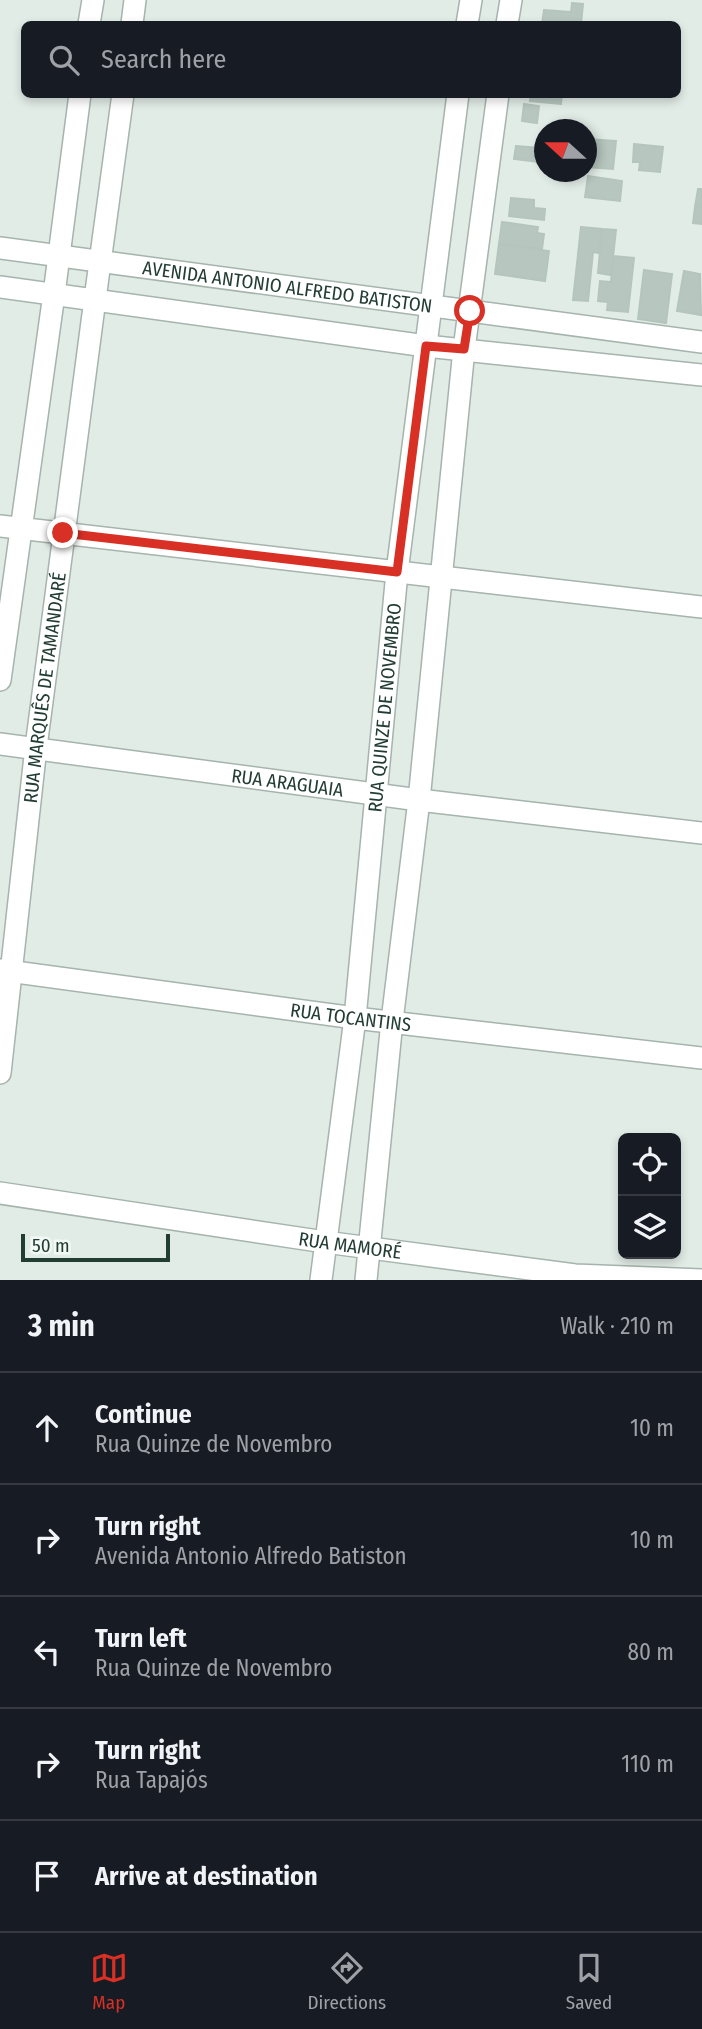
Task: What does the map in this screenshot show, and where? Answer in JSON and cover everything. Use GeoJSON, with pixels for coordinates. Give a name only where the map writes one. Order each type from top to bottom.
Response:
{"type":"FeatureCollection","features":[{"type":"Feature","properties":{"kind":"street"},"geometry":{"type":"LineString","coordinates":[[90,21],[93,0]]}},
{"type":"Feature","properties":{"kind":"street"},"geometry":{"type":"LineString","coordinates":[[132,21],[135,0]]}},
{"type":"Feature","properties":{"kind":"street"},"geometry":{"type":"LineString","coordinates":[[468,21],[471,0]]}},
{"type":"Feature","properties":{"kind":"street"},"geometry":{"type":"LineString","coordinates":[[508,21],[511,0]]}},
{"type":"Feature","properties":{"kind":"street"},"geometry":{"type":"LineString","coordinates":[[0,680],[10,527],[54,294],[79,98]]}},
{"type":"Feature","properties":{"kind":"street","name":"RUA MARQUÊS DE TAMANDARÉ"},"geometry":{"type":"LineString","coordinates":[[0,1073],[6,970],[121,98]]}},
{"type":"Feature","properties":{"kind":"street","name":"RUA QUINZE DE NOVEMBRO"},"geometry":{"type":"LineString","coordinates":[[320,1280],[355,1018],[397,572],[457,98]]}},
{"type":"Feature","properties":{"kind":"street"},"geometry":{"type":"LineString","coordinates":[[366,1280],[392,1021],[419,800],[464,349],[497,98]]}},
{"type":"Feature","properties":{"kind":"street","name":"AVENIDA ANTONIO ALFREDO BATISTON"},"geometry":{"type":"LineString","coordinates":[[0,248],[702,342]]}},
{"type":"Feature","properties":{"kind":"street","name":"AVENIDA ANTONIO ALFREDO BATISTON"},"geometry":{"type":"LineString","coordinates":[[0,287],[426,346],[702,375]]}},
{"type":"Feature","properties":{"kind":"street"},"geometry":{"type":"LineString","coordinates":[[10,527],[702,607]]}},
{"type":"Feature","properties":{"kind":"street","name":"RUA ARAGUAIA"},"geometry":{"type":"LineString","coordinates":[[0,744],[419,800],[702,833]]}},
{"type":"Feature","properties":{"kind":"street","name":"RUA TOCANTINS"},"geometry":{"type":"LineString","coordinates":[[6,970],[355,1018],[702,1058]]}},
{"type":"Feature","properties":{"kind":"street","name":"RUA MAMORÉ"},"geometry":{"type":"LineString","coordinates":[[0,1193],[325,1242],[575,1275],[702,1280]]}},
{"type":"Feature","properties":{"kind":"building"},"geometry":{"type":"Polygon","coordinates":[[[572,3],[583,4],[581,21],[542,21],[544,10],[571,12],[572,3]]]}},
{"type":"Feature","properties":{"kind":"building"},"geometry":{"type":"Polygon","coordinates":[[[530,98],[562,98],[561,104],[530,101],[530,98]]]}},
{"type":"Feature","properties":{"kind":"building"},"geometry":{"type":"Polygon","coordinates":[[[524,104],[539,106],[537,119],[534,119],[534,123],[522,121],[524,104]]]}},
{"type":"Feature","properties":{"kind":"building"},"geometry":{"type":"Polygon","coordinates":[[[597,140],[616,141],[613,169],[597,168],[597,140]]]}},
{"type":"Feature","properties":{"kind":"building"},"geometry":{"type":"Polygon","coordinates":[[[634,144],[663,147],[660,172],[639,170],[640,162],[633,162],[634,144]]]}},
{"type":"Feature","properties":{"kind":"building"},"geometry":{"type":"Polygon","coordinates":[[[516,146],[534,148],[534,162],[514,159],[516,146]]]}},
{"type":"Feature","properties":{"kind":"building"},"geometry":{"type":"Polygon","coordinates":[[[597,177],[622,181],[620,201],[585,197],[587,182],[597,182],[597,177]]]}},
{"type":"Feature","properties":{"kind":"building"},"geometry":{"type":"Polygon","coordinates":[[[698,189],[702,189],[702,208],[695,207],[698,189]]]}},
{"type":"Feature","properties":{"kind":"building"},"geometry":{"type":"Polygon","coordinates":[[[511,198],[534,200],[534,208],[545,209],[544,220],[509,216],[511,198]]]}},
{"type":"Feature","properties":{"kind":"building"},"geometry":{"type":"Polygon","coordinates":[[[695,207],[702,208],[702,224],[693,223],[695,207]]]}},
{"type":"Feature","properties":{"kind":"building"},"geometry":{"type":"Polygon","coordinates":[[[502,222],[538,227],[537,233],[544,234],[542,249],[499,244],[502,222]]]}},
{"type":"Feature","properties":{"kind":"building"},"geometry":{"type":"Polygon","coordinates":[[[581,227],[602,229],[599,253],[593,252],[588,301],[573,300],[581,227]]]}},
{"type":"Feature","properties":{"kind":"building"},"geometry":{"type":"Polygon","coordinates":[[[602,229],[616,230],[611,275],[598,273],[602,229]]]}},
{"type":"Feature","properties":{"kind":"building"},"geometry":{"type":"Polygon","coordinates":[[[499,244],[549,251],[545,281],[495,274],[499,244]]]}},
{"type":"Feature","properties":{"kind":"building"},"geometry":{"type":"Polygon","coordinates":[[[613,256],[634,258],[628,312],[607,310],[608,302],[598,301],[600,281],[611,282],[613,256]]]}},
{"type":"Feature","properties":{"kind":"building"},"geometry":{"type":"Polygon","coordinates":[[[644,270],[672,274],[666,323],[638,319],[644,270]]]}},
{"type":"Feature","properties":{"kind":"building"},"geometry":{"type":"Polygon","coordinates":[[[684,271],[700,274],[701,315],[677,311],[684,271]]]}},
{"type":"Feature","properties":{"kind":"route"},"geometry":{"type":"LineString","coordinates":[[63,533],[397,572],[426,346],[464,349],[470,311]]}}]}
